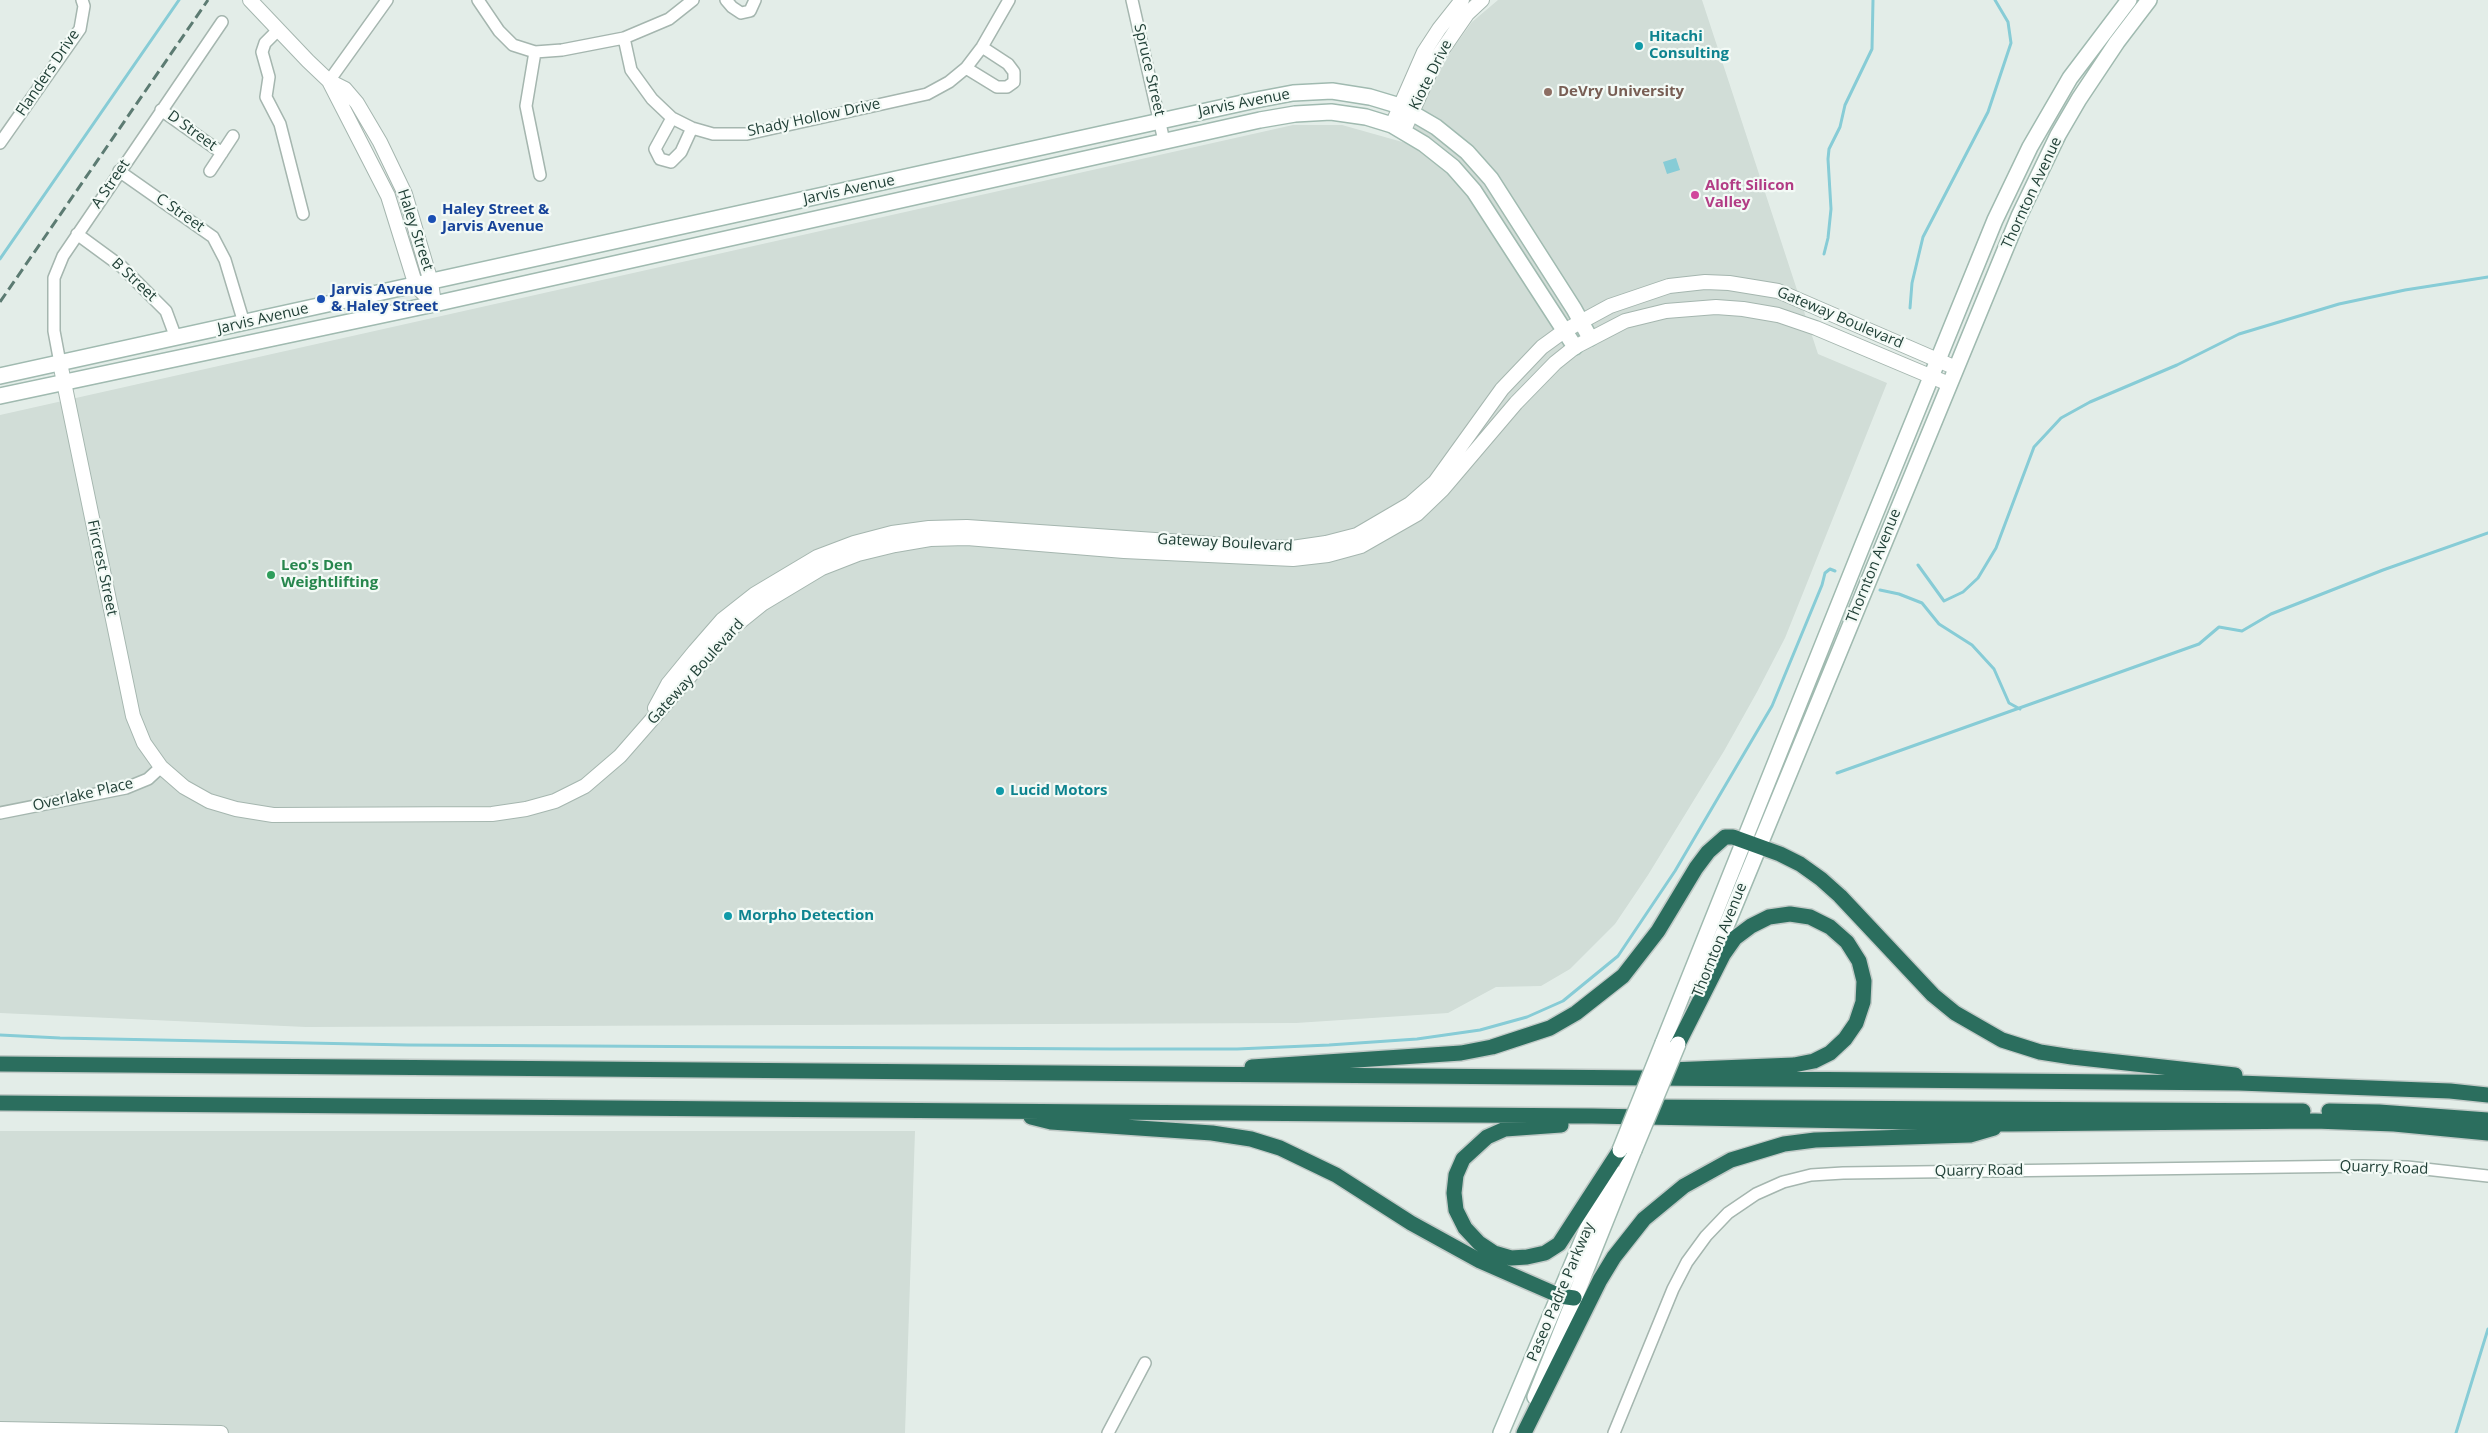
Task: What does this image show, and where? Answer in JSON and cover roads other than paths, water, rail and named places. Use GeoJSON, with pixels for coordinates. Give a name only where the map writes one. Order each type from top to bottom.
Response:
{"type":"FeatureCollection","features":[{"type":"Feature","properties":{"kind":"highway"},"geometry":{"type":"LineString","coordinates":[[1121,1075],[1461,1053],[1522,1039],[1550,1028],[1576,1013],[1616,982],[1642,955],[1696,868],[1708,852],[1725,837],[1751,844],[1800,864],[1821,879],[1840,896],[1933,995],[1954,1013],[2002,1040],[2040,1052],[2236,1075],[2283,1084]]}},
{"type":"Feature","properties":{"kind":"highway"},"geometry":{"type":"LineString","coordinates":[[1516,1078],[1794,1065],[1814,1061],[1830,1053],[1845,1039],[1856,1023],[1863,1002],[1864,981],[1859,960],[1847,942],[1830,927],[1810,917],[1790,914],[1769,917],[1751,926],[1735,938],[1671,1043]]}},
{"type":"Feature","properties":{"kind":"highway"},"geometry":{"type":"LineString","coordinates":[[0,1064],[2283,1084],[2450,1091],[2488,1095]]}},
{"type":"Feature","properties":{"kind":"highway"},"geometry":{"type":"LineString","coordinates":[[0,1093],[2204,1110],[2379,1112],[2488,1120]]}},
{"type":"Feature","properties":{"kind":"highway"},"geometry":{"type":"LineString","coordinates":[[0,1102],[1592,1116],[2010,1124],[2315,1121],[2394,1124],[2488,1132]]}},
{"type":"Feature","properties":{"kind":"highway"},"geometry":{"type":"LineString","coordinates":[[1000,1110],[1050,1122],[1212,1133],[1251,1139],[1280,1148],[1336,1175],[1448,1244],[1515,1278],[1567,1297]]}},
{"type":"Feature","properties":{"kind":"highway"},"geometry":{"type":"LineString","coordinates":[[1627,1150],[1559,1244],[1545,1253],[1511,1258],[1494,1253],[1478,1243],[1465,1228],[1456,1210],[1454,1193],[1456,1175],[1464,1159],[1487,1136],[1505,1129],[1584,1124],[1784,1121]]}},
{"type":"Feature","properties":{"kind":"highway"},"geometry":{"type":"LineString","coordinates":[[1522,1433],[1600,1280],[1614,1257],[1644,1219],[1704,1173],[1731,1160],[1784,1144],[1815,1140],[1970,1135],[2010,1124]]}},
{"type":"Feature","properties":{"kind":"main road","name":"Thornton Avenue"},"geometry":{"type":"LineString","coordinates":[[1627,1150],[1751,844],[1931,377],[1995,220],[2030,147],[2070,78],[2129,0]]}},
{"type":"Feature","properties":{"kind":"main road","name":"Thornton Avenue"},"geometry":{"type":"LineString","coordinates":[[1751,844],[1956,368],[2019,216],[2054,143],[2102,65],[2149,0]]}},
{"type":"Feature","properties":{"kind":"main road","name":"Jarvis Avenue"},"geometry":{"type":"LineString","coordinates":[[0,376],[1160,121],[1302,92],[1332,91],[1370,97],[1406,109],[1436,127],[1467,152],[1491,179],[1590,338]]}},
{"type":"Feature","properties":{"kind":"main road","name":"Jarvis Avenue"},"geometry":{"type":"LineString","coordinates":[[0,396],[434,304],[1164,141],[1295,114],[1331,112],[1366,117],[1398,127],[1453,167],[1474,191],[1575,347]]}},
{"type":"Feature","properties":{"kind":"main road","name":"Paseo Padre Parkway"},"geometry":{"type":"LineString","coordinates":[[1501,1433],[1567,1297],[1627,1150]]}},
{"type":"Feature","properties":{"kind":"main road","name":"Paseo Padre Parkway"},"geometry":{"type":"LineString","coordinates":[[1522,1433],[1567,1297]]}},
{"type":"Feature","properties":{"kind":"street","name":"Flanders Drive"},"geometry":{"type":"LineString","coordinates":[[0,143],[80,29],[84,6],[82,0]]}},
{"type":"Feature","properties":{"kind":"street","name":"Haley Street"},"geometry":{"type":"LineString","coordinates":[[250,0],[329,81],[388,196],[403,237],[416,286],[434,304]]}},
{"type":"Feature","properties":{"kind":"street"},"geometry":{"type":"LineString","coordinates":[[329,81],[387,0]]}},
{"type":"Feature","properties":{"kind":"street"},"geometry":{"type":"LineString","coordinates":[[478,0],[499,31],[513,45],[534,52],[562,50],[624,38],[669,19],[694,0]]}},
{"type":"Feature","properties":{"kind":"street"},"geometry":{"type":"LineString","coordinates":[[726,0],[741,13],[750,11],[755,0]]}},
{"type":"Feature","properties":{"kind":"street","name":"Shady Hollow Drive"},"geometry":{"type":"LineString","coordinates":[[624,38],[631,70],[652,99],[672,118],[692,128],[714,134],[747,134],[927,94],[949,82],[966,68],[982,48],[1010,0]]}},
{"type":"Feature","properties":{"kind":"street","name":"Spruce Street"},"geometry":{"type":"LineString","coordinates":[[1132,0],[1164,141]]}},
{"type":"Feature","properties":{"kind":"street","name":"Kiote Drive"},"geometry":{"type":"LineString","coordinates":[[1398,127],[1406,109],[1424,52],[1462,0]]}},
{"type":"Feature","properties":{"kind":"street","name":"Kiote Drive"},"geometry":{"type":"LineString","coordinates":[[1406,109],[1461,22],[1482,0]]}},
{"type":"Feature","properties":{"kind":"street","name":"A Street"},"geometry":{"type":"LineString","coordinates":[[60,363],[54,331],[54,278],[63,256],[222,22]]}},
{"type":"Feature","properties":{"kind":"street"},"geometry":{"type":"LineString","coordinates":[[278,30],[265,43],[262,52],[269,76],[266,97],[280,124],[304,214]]}},
{"type":"Feature","properties":{"kind":"street"},"geometry":{"type":"LineString","coordinates":[[966,68],[997,87],[1007,87],[1014,82],[1014,72],[1008,64],[982,48]]}},
{"type":"Feature","properties":{"kind":"street"},"geometry":{"type":"LineString","coordinates":[[534,52],[526,106],[540,175]]}},
{"type":"Feature","properties":{"kind":"street","name":"Haley Street"},"geometry":{"type":"LineString","coordinates":[[329,81],[345,89],[357,102],[391,163],[405,194],[431,282],[434,304]]}},
{"type":"Feature","properties":{"kind":"street","name":"D Street"},"geometry":{"type":"LineString","coordinates":[[162,110],[222,153]]}},
{"type":"Feature","properties":{"kind":"street"},"geometry":{"type":"LineString","coordinates":[[672,118],[655,149],[660,159],[671,162],[681,152],[692,128]]}},
{"type":"Feature","properties":{"kind":"street"},"geometry":{"type":"LineString","coordinates":[[210,171],[233,136]]}},
{"type":"Feature","properties":{"kind":"street","name":"C Street"},"geometry":{"type":"LineString","coordinates":[[120,171],[213,237],[225,260],[244,323]]}},
{"type":"Feature","properties":{"kind":"street","name":"B Street"},"geometry":{"type":"LineString","coordinates":[[77,234],[122,267],[166,311],[176,338]]}},
{"type":"Feature","properties":{"kind":"street","name":"Gateway Boulevard"},"geometry":{"type":"LineString","coordinates":[[640,732],[668,684],[722,620],[754,594],[784,575],[817,557],[854,543],[892,533],[929,528],[967,527],[1256,547],[1301,547],[1357,535],[1410,504],[1435,482],[1502,389],[1524,364],[1564,331],[1610,306],[1668,286],[1705,282],[1729,283],[1778,291],[1956,368]]}},
{"type":"Feature","properties":{"kind":"street","name":"Gateway Boulevard"},"geometry":{"type":"LineString","coordinates":[[161,767],[184,787],[209,801],[254,812],[273,814],[492,814],[526,809],[555,801],[585,786],[620,756],[731,629],[762,604],[822,568],[867,552],[930,539],[967,538],[1152,552],[1293,560],[1328,555],[1361,546],[1417,514],[1442,490],[1538,379],[1575,347],[1624,321],[1666,311],[1716,308],[1742,309],[1778,316],[1816,328],[1949,384]]}},
{"type":"Feature","properties":{"kind":"street","name":"Fircrest Street"},"geometry":{"type":"LineString","coordinates":[[60,363],[133,716],[144,743],[161,767]]}},
{"type":"Feature","properties":{"kind":"street","name":"Overlake Place"},"geometry":{"type":"LineString","coordinates":[[0,813],[126,788],[148,779],[161,767]]}},
{"type":"Feature","properties":{"kind":"street","name":"Quarry Road"},"geometry":{"type":"LineString","coordinates":[[1614,1433],[1673,1289],[1687,1262],[1706,1236],[1728,1213],[1756,1194],[1782,1182],[1812,1175],[1843,1173],[2362,1166],[2417,1168],[2488,1176]]}},
{"type":"Feature","properties":{"kind":"street"},"geometry":{"type":"LineString","coordinates":[[1108,1433],[1145,1363]]}},
{"type":"Feature","properties":{"kind":"street"},"geometry":{"type":"LineString","coordinates":[[0,1428],[221,1433]]}},
{"type":"Feature","properties":{"kind":"water"},"geometry":{"type":"Polygon","coordinates":[[[1676,158],[1680,170],[1667,174],[1663,162],[1676,158]]]}},
{"type":"Feature","properties":{"kind":"waterway"},"geometry":{"type":"LineString","coordinates":[[0,259],[179,0]]}},
{"type":"Feature","properties":{"kind":"waterway"},"geometry":{"type":"LineString","coordinates":[[1824,254],[1831,209],[1829,149],[1840,127],[1845,105],[1872,49],[1873,0]]}},
{"type":"Feature","properties":{"kind":"waterway"},"geometry":{"type":"LineString","coordinates":[[1910,308],[1912,283],[1923,237],[1988,112],[2011,43],[2008,22],[1995,0]]}},
{"type":"Feature","properties":{"kind":"waterway"},"geometry":{"type":"LineString","coordinates":[[1918,565],[1944,601],[1963,592],[1978,578],[1996,548],[2034,447],[2061,418],[2090,402],[2177,365],[2239,334],[2339,304],[2405,290],[2488,277]]}},
{"type":"Feature","properties":{"kind":"waterway"},"geometry":{"type":"LineString","coordinates":[[1837,773],[2199,644],[2219,627],[2242,631],[2271,614],[2383,570],[2488,533]]}},
{"type":"Feature","properties":{"kind":"waterway"},"geometry":{"type":"LineString","coordinates":[[0,1035],[60,1038],[408,1045],[1237,1049],[1417,1039],[1480,1030],[1527,1017],[1563,1001],[1618,956],[1675,871],[1772,706],[1822,585],[1825,573],[1830,569],[1835,571]]}},
{"type":"Feature","properties":{"kind":"waterway"},"geometry":{"type":"LineString","coordinates":[[1880,590],[1899,594],[1922,603],[1939,624],[1972,645],[1994,669],[2009,703],[2020,709]]}},
{"type":"Feature","properties":{"kind":"waterway"},"geometry":{"type":"LineString","coordinates":[[2456,1433],[2488,1329]]}},
{"type":"Feature","properties":{"kind":"railway"},"geometry":{"type":"LineString","coordinates":[[0,302],[208,0]]}},
{"type":"Feature","properties":{"kind":"place","name":"Hitachi Consulting"},"geometry":{"type":"Point","coordinates":[1639,46]}},
{"type":"Feature","properties":{"kind":"place","name":"DeVry University"},"geometry":{"type":"Point","coordinates":[1548,92]}},
{"type":"Feature","properties":{"kind":"place","name":"Aloft Silicon Valley"},"geometry":{"type":"Point","coordinates":[1695,195]}},
{"type":"Feature","properties":{"kind":"place","name":"Haley Street & Jarvis Avenue"},"geometry":{"type":"Point","coordinates":[432,219]}},
{"type":"Feature","properties":{"kind":"place","name":"Jarvis Avenue & Haley Street"},"geometry":{"type":"Point","coordinates":[321,299]}},
{"type":"Feature","properties":{"kind":"place","name":"Leo's Den Weightlifting"},"geometry":{"type":"Point","coordinates":[271,575]}},
{"type":"Feature","properties":{"kind":"place","name":"Lucid Motors"},"geometry":{"type":"Point","coordinates":[1000,791]}},
{"type":"Feature","properties":{"kind":"place","name":"Morpho Detection"},"geometry":{"type":"Point","coordinates":[728,916]}}]}
